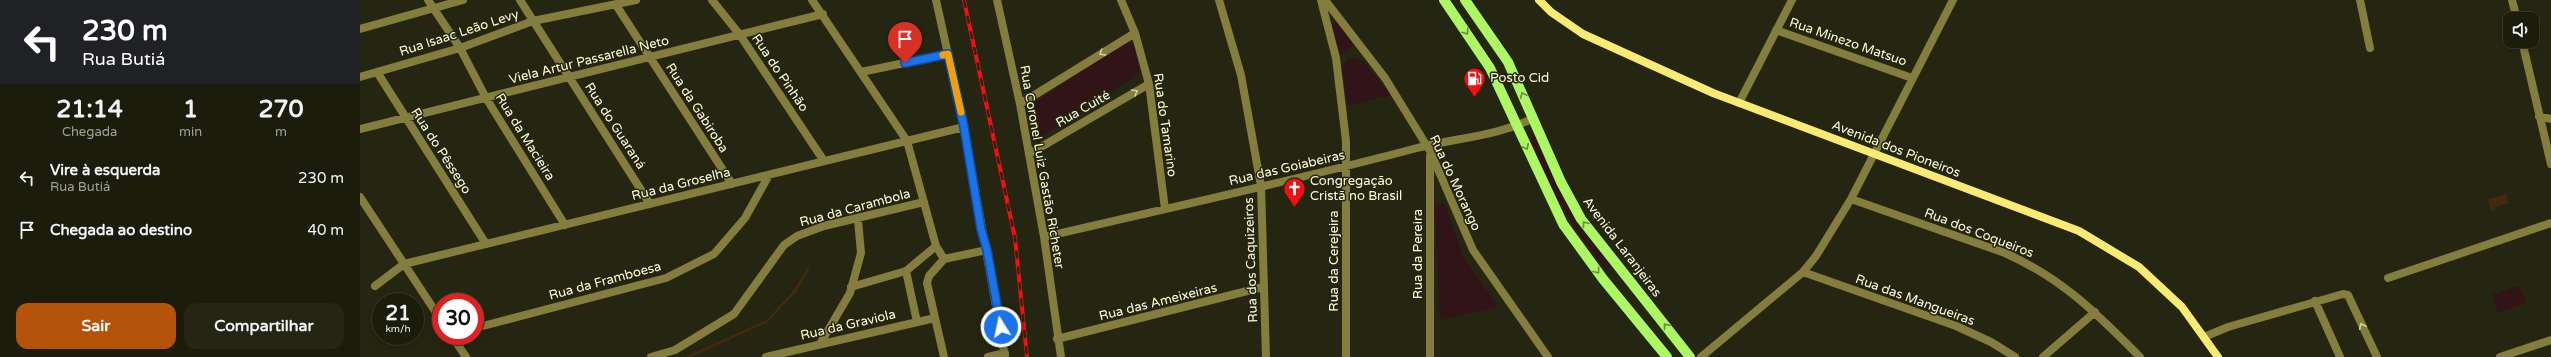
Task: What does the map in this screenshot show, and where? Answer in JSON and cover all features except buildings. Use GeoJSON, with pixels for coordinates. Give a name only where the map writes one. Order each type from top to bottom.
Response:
{"type":"FeatureCollection","features":[{"type":"Feature","properties":{"kind":"main road"},"geometry":{"type":"LineString","coordinates":[[1444,0],[1490,68],[1516,127],[1563,224],[1603,279],[1667,357]]}},
{"type":"Feature","properties":{"kind":"main road","name":"Avenida Laranjeiras"},"geometry":{"type":"LineString","coordinates":[[1465,0],[1508,62],[1561,182],[1581,219],[1690,357]]}},
{"type":"Feature","properties":{"kind":"main road","name":"Avenida dos Pioneiros"},"geometry":{"type":"LineString","coordinates":[[1539,0],[1551,12],[1583,34],[1626,55],[1739,103],[2079,231],[2139,267],[2182,307],[2218,357]]}},
{"type":"Feature","properties":{"kind":"street","name":"Rua da Macieira"},"geometry":{"type":"LineString","coordinates":[[428,0],[460,48],[486,98],[565,224]]}},
{"type":"Feature","properties":{"kind":"street"},"geometry":{"type":"LineString","coordinates":[[360,29],[464,0]]}},
{"type":"Feature","properties":{"kind":"street","name":"Rua do Guaraná"},"geometry":{"type":"LineString","coordinates":[[520,0],[650,204]]}},
{"type":"Feature","properties":{"kind":"street","name":"Rua Isaac Leão Levy"},"geometry":{"type":"LineString","coordinates":[[360,77],[460,48],[533,21],[636,0]]}},
{"type":"Feature","properties":{"kind":"street","name":"Rua do Pinhão"},"geometry":{"type":"LineString","coordinates":[[712,0],[740,35],[824,161]]}},
{"type":"Feature","properties":{"kind":"street"},"geometry":{"type":"LineString","coordinates":[[812,0],[823,14],[907,141],[936,246],[944,259]]}},
{"type":"Feature","properties":{"kind":"street"},"geometry":{"type":"LineString","coordinates":[[936,0],[964,127],[981,229],[987,250],[1005,355],[988,357]]}},
{"type":"Feature","properties":{"kind":"street","name":"Rua Coronel Luiz Gastão Richeter"},"geometry":{"type":"LineString","coordinates":[[998,0],[1020,104],[1044,237],[1061,357]]}},
{"type":"Feature","properties":{"kind":"street","name":"Rua do Tamarino"},"geometry":{"type":"LineString","coordinates":[[1121,0],[1135,33],[1149,84],[1165,209]]}},
{"type":"Feature","properties":{"kind":"street","name":"Rua dos Caquizeiros"},"geometry":{"type":"LineString","coordinates":[[1219,0],[1241,75],[1261,186],[1266,357]]}},
{"type":"Feature","properties":{"kind":"street","name":"Rua da Cerejeira"},"geometry":{"type":"LineString","coordinates":[[1322,0],[1336,58],[1346,141],[1346,357]]}},
{"type":"Feature","properties":{"kind":"street","name":"Rua do Morango"},"geometry":{"type":"LineString","coordinates":[[1325,0],[1368,53],[1428,148],[1473,250],[1548,357]]}},
{"type":"Feature","properties":{"kind":"street"},"geometry":{"type":"LineString","coordinates":[[1739,103],[1792,0]]}},
{"type":"Feature","properties":{"kind":"street"},"geometry":{"type":"LineString","coordinates":[[1701,357],[1803,272],[1816,256],[1851,199],[1953,0]]}},
{"type":"Feature","properties":{"kind":"street"},"geometry":{"type":"LineString","coordinates":[[2360,0],[2370,48]]}},
{"type":"Feature","properties":{"kind":"street"},"geometry":{"type":"LineString","coordinates":[[2512,0],[2515,12]]}},
{"type":"Feature","properties":{"kind":"street","name":"Rua da Gabiroba"},"geometry":{"type":"LineString","coordinates":[[616,5],[732,184]]}},
{"type":"Feature","properties":{"kind":"street","name":"Viela Artur Passarella Neto"},"geometry":{"type":"LineString","coordinates":[[360,129],[823,14]]}},
{"type":"Feature","properties":{"kind":"street","name":"Rua Minezo Matsuo"},"geometry":{"type":"LineString","coordinates":[[1776,30],[1912,78]]}},
{"type":"Feature","properties":{"kind":"street"},"geometry":{"type":"LineString","coordinates":[[1020,104],[1135,33]]}},
{"type":"Feature","properties":{"kind":"street"},"geometry":{"type":"LineString","coordinates":[[2524,48],[2551,164]]}},
{"type":"Feature","properties":{"kind":"street"},"geometry":{"type":"LineString","coordinates":[[861,72],[948,54]]}},
{"type":"Feature","properties":{"kind":"street","name":"Rua do Pêssego"},"geometry":{"type":"LineString","coordinates":[[376,72],[486,244]]}},
{"type":"Feature","properties":{"kind":"street","name":"Rua Cuité"},"geometry":{"type":"LineString","coordinates":[[1029,154],[1149,84]]}},
{"type":"Feature","properties":{"kind":"street"},"geometry":{"type":"LineString","coordinates":[[2539,116],[2551,119]]}},
{"type":"Feature","properties":{"kind":"street","name":"Rua das Goiabeiras"},"geometry":{"type":"LineString","coordinates":[[1044,237],[1516,127],[1534,118]]}},
{"type":"Feature","properties":{"kind":"street","name":"Rua da Groselha"},"geometry":{"type":"LineString","coordinates":[[404,264],[964,127]]}},
{"type":"Feature","properties":{"kind":"street","name":"Rua da Pereira"},"geometry":{"type":"LineString","coordinates":[[1428,148],[1430,357]]}},
{"type":"Feature","properties":{"kind":"street","name":"Rua da Framboesa"},"geometry":{"type":"LineString","coordinates":[[484,326],[666,278],[714,254],[745,218],[769,175]]}},
{"type":"Feature","properties":{"kind":"street"},"geometry":{"type":"LineString","coordinates":[[360,197],[432,306]]}},
{"type":"Feature","properties":{"kind":"street","name":"Rua dos Coqueiros"},"geometry":{"type":"LineString","coordinates":[[1851,199],[2005,252],[2028,263],[2063,284],[2095,312],[2140,357]]}},
{"type":"Feature","properties":{"kind":"street","name":"Rua da Carambola"},"geometry":{"type":"LineString","coordinates":[[650,357],[675,350],[715,328],[734,314],[784,245],[797,236],[824,226],[858,220],[924,202]]}},
{"type":"Feature","properties":{"kind":"street"},"geometry":{"type":"LineString","coordinates":[[820,344],[851,287],[860,253],[858,220]]}},
{"type":"Feature","properties":{"kind":"street"},"geometry":{"type":"LineString","coordinates":[[2388,278],[2551,223]]}},
{"type":"Feature","properties":{"kind":"street"},"geometry":{"type":"LineString","coordinates":[[851,287],[906,271],[936,246]]}},
{"type":"Feature","properties":{"kind":"street"},"geometry":{"type":"LineString","coordinates":[[944,357],[927,283],[929,276],[944,259],[987,250]]}},
{"type":"Feature","properties":{"kind":"street"},"geometry":{"type":"LineString","coordinates":[[375,286],[404,264]]}},
{"type":"Feature","properties":{"kind":"street"},"geometry":{"type":"LineString","coordinates":[[906,271],[917,322]]}},
{"type":"Feature","properties":{"kind":"street","name":"Rua das Mangueiras"},"geometry":{"type":"LineString","coordinates":[[1803,272],[1956,326],[1991,342],[2015,357]]}},
{"type":"Feature","properties":{"kind":"street","name":"Rua das Ameixeiras"},"geometry":{"type":"LineString","coordinates":[[1058,340],[1263,287]]}},
{"type":"Feature","properties":{"kind":"street"},"geometry":{"type":"LineString","coordinates":[[2204,337],[2228,327],[2338,295],[2348,295],[2377,357]]}},
{"type":"Feature","properties":{"kind":"street"},"geometry":{"type":"LineString","coordinates":[[2315,302],[2340,357]]}},
{"type":"Feature","properties":{"kind":"street"},"geometry":{"type":"LineString","coordinates":[[2043,357],[2095,312]]}},
{"type":"Feature","properties":{"kind":"street","name":"Rua da Graviola"},"geometry":{"type":"LineString","coordinates":[[766,357],[936,318]]}},
{"type":"Feature","properties":{"kind":"street"},"geometry":{"type":"LineString","coordinates":[[2500,357],[2511,355],[2551,340]]}},
{"type":"Feature","properties":{"kind":"street"},"geometry":{"type":"LineString","coordinates":[[458,345],[466,357]]}},
{"type":"Feature","properties":{"kind":"shaded area"},"geometry":{"type":"Polygon","coordinates":[[[1335,22],[1341,25],[1354,45],[1341,55],[1331,27],[1335,22]]]}},
{"type":"Feature","properties":{"kind":"shaded area"},"geometry":{"type":"Polygon","coordinates":[[[1126,42],[1135,45],[1140,73],[1042,136],[1038,136],[1032,109],[1034,103],[1126,42]]]}},
{"type":"Feature","properties":{"kind":"shaded area"},"geometry":{"type":"Polygon","coordinates":[[[1353,57],[1363,61],[1391,95],[1348,106],[1342,68],[1347,59],[1353,57]]]}},
{"type":"Feature","properties":{"kind":"shaded area"},"geometry":{"type":"Polygon","coordinates":[[[1535,132],[1611,265],[1606,271],[1583,239],[1544,173],[1529,137],[1535,132]]]}},
{"type":"Feature","properties":{"kind":"shaded area"},"geometry":{"type":"Polygon","coordinates":[[[2506,194],[2509,203],[2495,207],[2495,210],[2491,211],[2488,199],[2506,194]]]}},
{"type":"Feature","properties":{"kind":"shaded area"},"geometry":{"type":"Polygon","coordinates":[[[1437,204],[1444,204],[1446,207],[1463,256],[1498,307],[1440,320],[1435,207],[1437,204]]]}},
{"type":"Feature","properties":{"kind":"shaded area"},"geometry":{"type":"Polygon","coordinates":[[[2519,286],[2526,303],[2498,313],[2492,295],[2519,286]]]}},
{"type":"Feature","properties":{"kind":"waterway"},"geometry":{"type":"LineString","coordinates":[[688,357],[767,321],[795,291],[808,269]]}},
{"type":"Feature","properties":{"kind":"railway"},"geometry":{"type":"LineString","coordinates":[[964,0],[1015,238],[1027,357]]}},
{"type":"Feature","properties":{"kind":"slow traffic"},"geometry":{"type":"LineString","coordinates":[[943,55],[948,54],[961,112]]}},
{"type":"Feature","properties":{"kind":"place","name":"Posto Cid"},"geometry":{"type":"Point","coordinates":[1475,98]}},
{"type":"Feature","properties":{"kind":"place","name":"Congregação Cristã no Brasil"},"geometry":{"type":"Point","coordinates":[1295,208]}},
{"type":"Feature","properties":{"kind":"route"},"geometry":{"type":"LineString","coordinates":[[905,63],[948,54],[964,127],[981,229],[987,250],[1001,327]]}}]}
